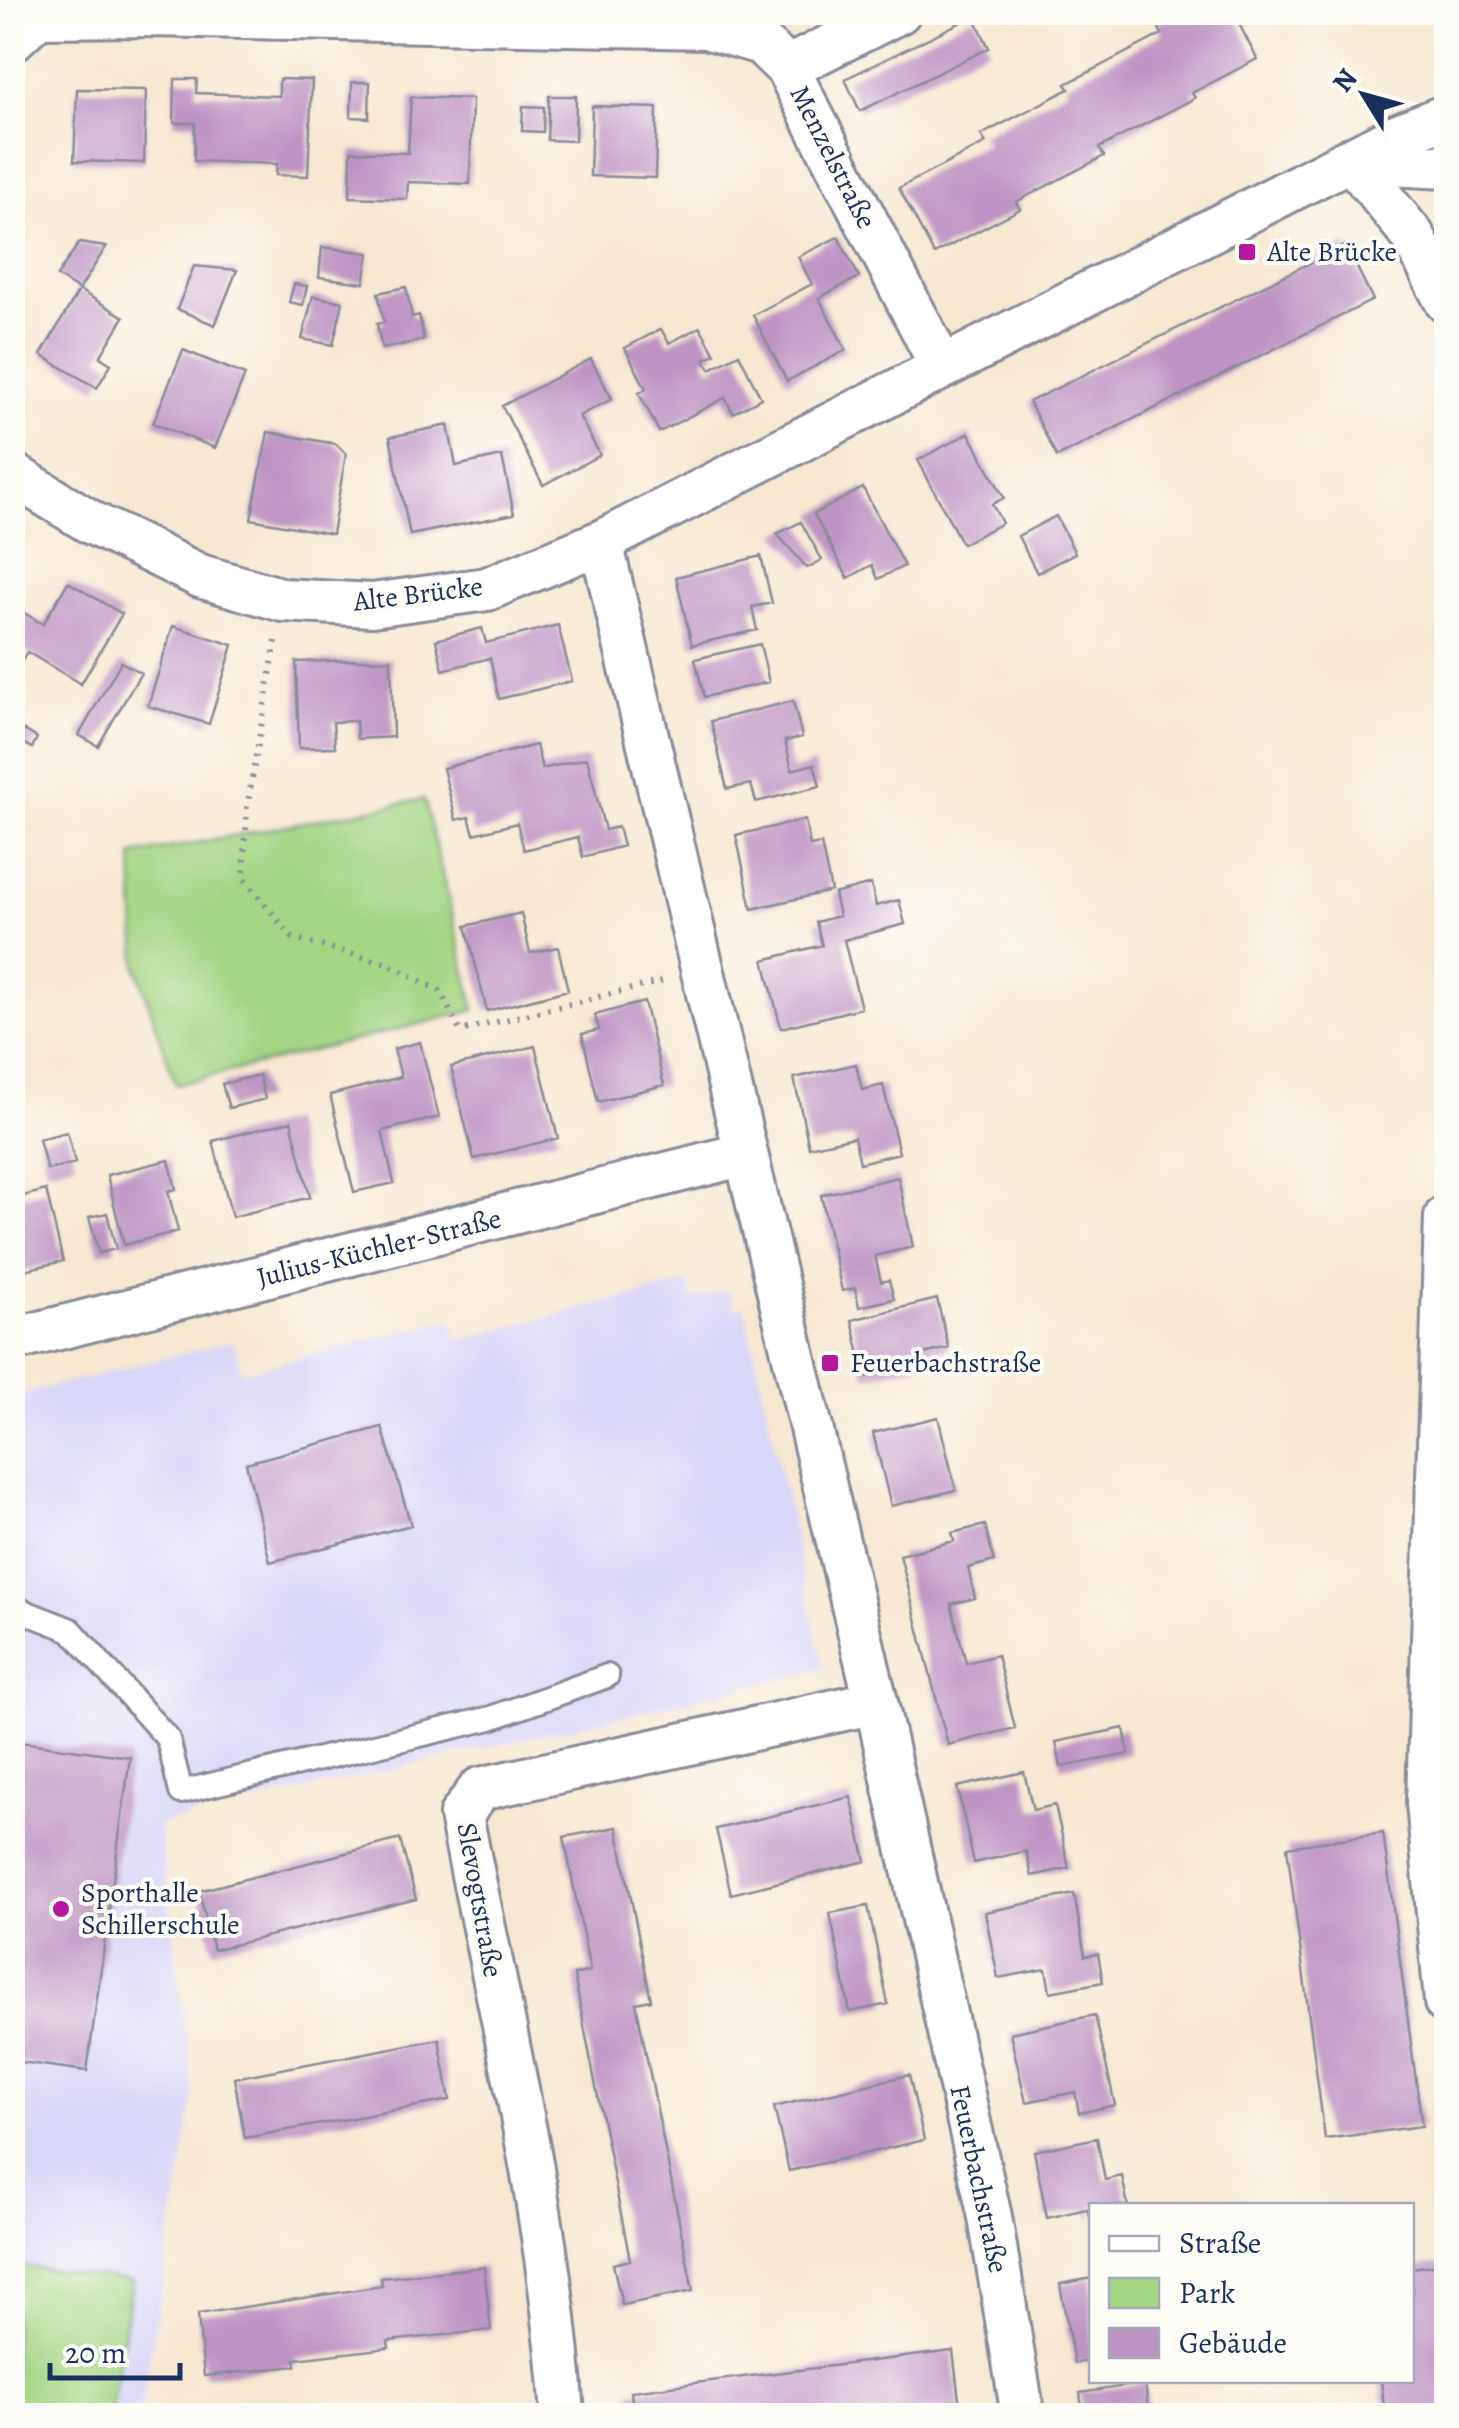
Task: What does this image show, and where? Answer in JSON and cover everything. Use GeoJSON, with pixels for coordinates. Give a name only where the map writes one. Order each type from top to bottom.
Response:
{"type":"FeatureCollection","features":[{"type":"Feature","properties":{"kind":"street"},"geometry":{"type":"LineString","coordinates":[[788,68],[898,12]]}},
{"type":"Feature","properties":{"kind":"street","name":"Menzelstraße"},"geometry":{"type":"LineString","coordinates":[[12,40],[38,16],[75,16],[706,27],[761,43],[788,68],[942,367]]}},
{"type":"Feature","properties":{"kind":"street","name":"Alte Brücke"},"geometry":{"type":"LineString","coordinates":[[12,474],[92,522],[200,576],[283,600],[372,605],[487,589],[601,542],[1353,162],[1398,135],[1446,116]]}},
{"type":"Feature","properties":{"kind":"street"},"geometry":{"type":"LineString","coordinates":[[1353,162],[1413,236],[1446,301]]}},
{"type":"Feature","properties":{"kind":"street","name":"Alte Brücke"},"geometry":{"type":"LineString","coordinates":[[1353,162],[1446,167]]}},
{"type":"Feature","properties":{"kind":"street","name":"Feuerbachstraße"},"geometry":{"type":"LineString","coordinates":[[601,542],[876,1702],[990,2217],[1023,2416]]}},
{"type":"Feature","properties":{"kind":"street","name":"Julius-Küchler-Straße"},"geometry":{"type":"LineString","coordinates":[[12,1340],[745,1154]]}},
{"type":"Feature","properties":{"kind":"street"},"geometry":{"type":"LineString","coordinates":[[1446,1217],[1428,1803],[1446,2002]]}},
{"type":"Feature","properties":{"kind":"street","name":"Slevogtstraße"},"geometry":{"type":"LineString","coordinates":[[563,2416],[558,2332],[530,2149],[461,1815],[480,1789],[876,1702]]}},
{"type":"Feature","properties":{"kind":"lane"},"geometry":{"type":"LineString","coordinates":[[12,1607],[71,1630],[168,1739],[180,1792],[491,1718],[607,1676]]}},
{"type":"Feature","properties":{"kind":"path"},"geometry":{"type":"LineString","coordinates":[[283,600],[248,807],[244,880],[294,938],[388,964],[440,992],[460,1031],[702,972]]}},
{"type":"Feature","properties":{"kind":"shaded area"},"geometry":{"type":"Polygon","coordinates":[[[688,1282],[692,1299],[729,1290],[734,1309],[744,1306],[824,1669],[159,1824],[194,2097],[140,2415],[13,2415],[12,1396],[233,1341],[242,1372],[452,1319],[457,1340],[688,1282]]]}},
{"type":"Feature","properties":{"kind":"green space"},"geometry":{"type":"Polygon","coordinates":[[[424,799],[475,1010],[176,1085],[137,968],[133,855],[424,799]]]}},
{"type":"Feature","properties":{"kind":"green space"},"geometry":{"type":"Polygon","coordinates":[[[13,2265],[132,2281],[110,2415],[13,2415],[13,2265]]]}},
{"type":"Feature","properties":{"kind":"building"},"geometry":{"type":"Polygon","coordinates":[[[1178,12],[1233,12],[1257,59],[1192,93],[1195,98],[1099,148],[1104,156],[1016,202],[1020,209],[934,254],[899,188],[986,143],[981,135],[1069,89],[1066,84],[1162,34],[1157,24],[1178,12]]]}},
{"type":"Feature","properties":{"kind":"building"},"geometry":{"type":"Polygon","coordinates":[[[974,16],[989,48],[860,111],[845,79],[974,16]]]}},
{"type":"Feature","properties":{"kind":"building"},"geometry":{"type":"Polygon","coordinates":[[[175,79],[197,79],[196,93],[279,96],[279,79],[312,80],[308,176],[276,175],[277,164],[194,161],[195,123],[174,123],[175,79]]]}},
{"type":"Feature","properties":{"kind":"building"},"geometry":{"type":"Polygon","coordinates":[[[352,82],[370,82],[369,118],[351,117],[352,82]]]}},
{"type":"Feature","properties":{"kind":"building"},"geometry":{"type":"Polygon","coordinates":[[[77,89],[146,90],[144,163],[74,161],[77,89]]]}},
{"type":"Feature","properties":{"kind":"building"},"geometry":{"type":"Polygon","coordinates":[[[549,96],[576,96],[575,141],[547,140],[549,96]]]}},
{"type":"Feature","properties":{"kind":"building"},"geometry":{"type":"Polygon","coordinates":[[[411,97],[472,99],[470,184],[408,182],[407,199],[350,197],[351,151],[408,153],[411,97]]]}},
{"type":"Feature","properties":{"kind":"building"},"geometry":{"type":"Polygon","coordinates":[[[523,106],[544,107],[543,132],[522,131],[523,106]]]}},
{"type":"Feature","properties":{"kind":"building"},"geometry":{"type":"Polygon","coordinates":[[[592,106],[657,108],[655,178],[590,176],[592,106]]]}},
{"type":"Feature","properties":{"kind":"building"},"geometry":{"type":"Polygon","coordinates":[[[838,237],[859,277],[819,298],[846,350],[787,381],[753,315],[812,284],[798,257],[838,237]]]}},
{"type":"Feature","properties":{"kind":"building"},"geometry":{"type":"Polygon","coordinates":[[[79,243],[106,247],[79,290],[57,276],[79,243]]]}},
{"type":"Feature","properties":{"kind":"building"},"geometry":{"type":"Polygon","coordinates":[[[1346,245],[1373,300],[1057,457],[1029,402],[1346,245]]]}},
{"type":"Feature","properties":{"kind":"building"},"geometry":{"type":"Polygon","coordinates":[[[322,247],[369,253],[364,283],[319,277],[322,247]]]}},
{"type":"Feature","properties":{"kind":"building"},"geometry":{"type":"Polygon","coordinates":[[[194,266],[237,270],[215,325],[177,309],[194,266]]]}},
{"type":"Feature","properties":{"kind":"building"},"geometry":{"type":"Polygon","coordinates":[[[294,284],[307,286],[303,305],[289,302],[294,284]]]}},
{"type":"Feature","properties":{"kind":"building"},"geometry":{"type":"Polygon","coordinates":[[[406,287],[412,317],[419,315],[424,340],[382,349],[377,324],[384,322],[378,293],[406,287]]]}},
{"type":"Feature","properties":{"kind":"building"},"geometry":{"type":"Polygon","coordinates":[[[79,290],[124,317],[100,357],[111,364],[97,388],[41,355],[79,290]]]}},
{"type":"Feature","properties":{"kind":"building"},"geometry":{"type":"Polygon","coordinates":[[[313,296],[343,302],[333,345],[302,339],[313,296]]]}},
{"type":"Feature","properties":{"kind":"building"},"geometry":{"type":"Polygon","coordinates":[[[700,327],[715,354],[704,359],[710,369],[739,354],[761,398],[733,413],[725,398],[659,432],[639,393],[646,389],[625,348],[661,329],[669,343],[700,327]]]}},
{"type":"Feature","properties":{"kind":"building"},"geometry":{"type":"Polygon","coordinates":[[[183,350],[245,375],[215,448],[153,423],[183,350]]]}},
{"type":"Feature","properties":{"kind":"building"},"geometry":{"type":"Polygon","coordinates":[[[591,359],[612,399],[579,416],[600,455],[543,485],[502,406],[591,359]]]}},
{"type":"Feature","properties":{"kind":"building"},"geometry":{"type":"Polygon","coordinates":[[[448,425],[456,466],[502,456],[514,514],[410,535],[390,437],[448,425]]]}},
{"type":"Feature","properties":{"kind":"building"},"geometry":{"type":"Polygon","coordinates":[[[268,432],[336,444],[346,454],[332,534],[251,519],[268,432]]]}},
{"type":"Feature","properties":{"kind":"building"},"geometry":{"type":"Polygon","coordinates":[[[969,433],[1004,498],[992,504],[1002,523],[962,544],[918,460],[969,433]]]}},
{"type":"Feature","properties":{"kind":"building"},"geometry":{"type":"Polygon","coordinates":[[[863,488],[904,566],[878,579],[872,565],[848,578],[814,514],[863,488]]]}},
{"type":"Feature","properties":{"kind":"building"},"geometry":{"type":"Polygon","coordinates":[[[1056,516],[1075,553],[1037,573],[1018,536],[1056,516]]]}},
{"type":"Feature","properties":{"kind":"building"},"geometry":{"type":"Polygon","coordinates":[[[801,522],[822,560],[807,568],[777,534],[801,522]]]}},
{"type":"Feature","properties":{"kind":"building"},"geometry":{"type":"Polygon","coordinates":[[[761,556],[772,603],[752,607],[757,630],[692,645],[676,577],[761,556]]]}},
{"type":"Feature","properties":{"kind":"building"},"geometry":{"type":"Polygon","coordinates":[[[68,582],[122,614],[81,684],[27,652],[18,668],[12,665],[12,622],[19,610],[43,624],[68,582]]]}},
{"type":"Feature","properties":{"kind":"building"},"geometry":{"type":"Polygon","coordinates":[[[558,625],[572,681],[499,699],[490,658],[443,670],[436,640],[482,628],[486,643],[558,625]]]}},
{"type":"Feature","properties":{"kind":"building"},"geometry":{"type":"Polygon","coordinates":[[[173,626],[233,645],[209,724],[148,706],[173,626]]]}},
{"type":"Feature","properties":{"kind":"building"},"geometry":{"type":"Polygon","coordinates":[[[760,644],[769,682],[704,697],[695,659],[760,644]]]}},
{"type":"Feature","properties":{"kind":"building"},"geometry":{"type":"Polygon","coordinates":[[[391,659],[393,737],[357,739],[356,721],[333,722],[335,747],[299,748],[296,662],[391,659]]]}},
{"type":"Feature","properties":{"kind":"building"},"geometry":{"type":"Polygon","coordinates":[[[121,662],[141,673],[98,746],[79,735],[121,662]]]}},
{"type":"Feature","properties":{"kind":"building"},"geometry":{"type":"Polygon","coordinates":[[[793,701],[802,737],[785,741],[792,770],[814,764],[820,786],[756,802],[751,784],[727,789],[711,721],[793,701]]]}},
{"type":"Feature","properties":{"kind":"building"},"geometry":{"type":"Polygon","coordinates":[[[24,730],[37,738],[32,748],[18,740],[24,730]]]}},
{"type":"Feature","properties":{"kind":"building"},"geometry":{"type":"Polygon","coordinates":[[[536,745],[542,769],[587,758],[605,830],[618,827],[623,846],[583,857],[578,837],[524,850],[517,823],[474,834],[469,817],[456,820],[443,768],[536,745]]]}},
{"type":"Feature","properties":{"kind":"building"},"geometry":{"type":"Polygon","coordinates":[[[805,820],[810,846],[821,844],[831,891],[752,909],[736,835],[805,820]]]}},
{"type":"Feature","properties":{"kind":"building"},"geometry":{"type":"Polygon","coordinates":[[[871,884],[876,906],[899,900],[905,924],[844,940],[861,1008],[781,1028],[764,960],[822,945],[816,922],[839,916],[834,894],[871,884]]]}},
{"type":"Feature","properties":{"kind":"building"},"geometry":{"type":"Polygon","coordinates":[[[521,913],[530,953],[558,947],[568,990],[487,1011],[466,926],[521,913]]]}},
{"type":"Feature","properties":{"kind":"building"},"geometry":{"type":"Polygon","coordinates":[[[644,1002],[664,1085],[598,1102],[582,1034],[599,1030],[595,1015],[644,1002]]]}},
{"type":"Feature","properties":{"kind":"building"},"geometry":{"type":"Polygon","coordinates":[[[420,1042],[439,1117],[382,1131],[394,1183],[354,1192],[330,1095],[401,1077],[394,1049],[420,1042]]]}},
{"type":"Feature","properties":{"kind":"building"},"geometry":{"type":"Polygon","coordinates":[[[535,1046],[558,1138],[474,1159],[451,1067],[535,1046]]]}},
{"type":"Feature","properties":{"kind":"building"},"geometry":{"type":"Polygon","coordinates":[[[856,1064],[862,1090],[883,1085],[899,1153],[860,1163],[854,1137],[809,1147],[794,1078],[856,1064]]]}},
{"type":"Feature","properties":{"kind":"building"},"geometry":{"type":"Polygon","coordinates":[[[259,1075],[265,1099],[229,1108],[222,1084],[259,1075]]]}},
{"type":"Feature","properties":{"kind":"building"},"geometry":{"type":"Polygon","coordinates":[[[291,1121],[310,1197],[232,1217],[213,1141],[291,1121]]]}},
{"type":"Feature","properties":{"kind":"building"},"geometry":{"type":"Polygon","coordinates":[[[67,1132],[75,1163],[47,1170],[39,1139],[67,1132]]]}},
{"type":"Feature","properties":{"kind":"building"},"geometry":{"type":"Polygon","coordinates":[[[169,1160],[176,1189],[168,1191],[178,1231],[124,1245],[107,1175],[169,1160]]]}},
{"type":"Feature","properties":{"kind":"building"},"geometry":{"type":"Polygon","coordinates":[[[898,1177],[913,1247],[875,1256],[881,1282],[889,1280],[894,1299],[859,1307],[855,1288],[842,1291],[821,1195],[898,1177]]]}},
{"type":"Feature","properties":{"kind":"building"},"geometry":{"type":"Polygon","coordinates":[[[46,1190],[63,1261],[12,1273],[12,1199],[46,1190]]]}},
{"type":"Feature","properties":{"kind":"building"},"geometry":{"type":"Polygon","coordinates":[[[107,1213],[116,1249],[99,1253],[89,1217],[107,1213]]]}},
{"type":"Feature","properties":{"kind":"building"},"geometry":{"type":"Polygon","coordinates":[[[937,1299],[949,1348],[915,1356],[918,1365],[865,1377],[852,1320],[937,1299]]]}},
{"type":"Feature","properties":{"kind":"building"},"geometry":{"type":"Polygon","coordinates":[[[938,1417],[956,1490],[891,1506],[873,1433],[938,1417]]]}},
{"type":"Feature","properties":{"kind":"building"},"geometry":{"type":"Polygon","coordinates":[[[382,1427],[411,1525],[270,1562],[246,1463],[382,1427]]]}},
{"type":"Feature","properties":{"kind":"building"},"geometry":{"type":"Polygon","coordinates":[[[985,1525],[994,1561],[968,1568],[975,1598],[951,1604],[966,1663],[997,1655],[1015,1728],[948,1745],[900,1555],[954,1541],[952,1533],[985,1525]]]}},
{"type":"Feature","properties":{"kind":"building"},"geometry":{"type":"Polygon","coordinates":[[[1124,1728],[1129,1754],[1061,1767],[1056,1742],[1124,1728]]]}},
{"type":"Feature","properties":{"kind":"building","name":"Sporthalle Schillerschule"},"geometry":{"type":"Polygon","coordinates":[[[12,1741],[130,1757],[87,2071],[12,2061],[12,1741]]]}},
{"type":"Feature","properties":{"kind":"building"},"geometry":{"type":"Polygon","coordinates":[[[1024,1772],[1033,1810],[1055,1805],[1069,1868],[1032,1876],[1026,1851],[974,1863],[957,1787],[1024,1772]]]}},
{"type":"Feature","properties":{"kind":"building"},"geometry":{"type":"Polygon","coordinates":[[[851,1797],[866,1861],[731,1894],[716,1829],[851,1797]]]}},
{"type":"Feature","properties":{"kind":"building"},"geometry":{"type":"Polygon","coordinates":[[[617,1827],[651,2000],[636,2003],[693,2291],[622,2305],[613,2264],[630,2260],[574,1975],[590,1971],[564,1837],[617,1827]]]}},
{"type":"Feature","properties":{"kind":"building"},"geometry":{"type":"Polygon","coordinates":[[[1383,1833],[1422,2126],[1325,2139],[1287,1847],[1383,1833]]]}},
{"type":"Feature","properties":{"kind":"building"},"geometry":{"type":"Polygon","coordinates":[[[400,1839],[416,1899],[213,1950],[199,1891],[400,1839]]]}},
{"type":"Feature","properties":{"kind":"building"},"geometry":{"type":"Polygon","coordinates":[[[1074,1894],[1085,1956],[1098,1954],[1103,1982],[1050,1992],[1046,1969],[998,1978],[985,1912],[1074,1894]]]}},
{"type":"Feature","properties":{"kind":"building"},"geometry":{"type":"Polygon","coordinates":[[[868,1906],[888,2004],[850,2012],[830,1913],[868,1906]]]}},
{"type":"Feature","properties":{"kind":"building"},"geometry":{"type":"Polygon","coordinates":[[[1095,2015],[1115,2105],[1079,2113],[1075,2092],[1026,2102],[1010,2033],[1095,2015]]]}},
{"type":"Feature","properties":{"kind":"building"},"geometry":{"type":"Polygon","coordinates":[[[439,2039],[450,2100],[245,2138],[234,2078],[439,2039]]]}},
{"type":"Feature","properties":{"kind":"building"},"geometry":{"type":"Polygon","coordinates":[[[909,2075],[924,2140],[789,2171],[774,2107],[909,2075]]]}},
{"type":"Feature","properties":{"kind":"building"},"geometry":{"type":"Polygon","coordinates":[[[1097,2138],[1105,2180],[1122,2176],[1127,2203],[1089,2203],[1089,2214],[1087,2209],[1047,2218],[1034,2151],[1097,2138]]]}},
{"type":"Feature","properties":{"kind":"building"},"geometry":{"type":"Polygon","coordinates":[[[1446,2263],[1446,2416],[1385,2416],[1381,2383],[1414,2383],[1414,2268],[1446,2263]]]}},
{"type":"Feature","properties":{"kind":"building"},"geometry":{"type":"Polygon","coordinates":[[[484,2267],[491,2330],[388,2341],[389,2348],[295,2359],[296,2366],[204,2376],[198,2314],[382,2286],[381,2278],[484,2267]]]}},
{"type":"Feature","properties":{"kind":"building"},"geometry":{"type":"Polygon","coordinates":[[[1089,2279],[1089,2361],[1074,2363],[1060,2284],[1089,2279]]]}},
{"type":"Feature","properties":{"kind":"building"},"geometry":{"type":"Polygon","coordinates":[[[953,2351],[961,2416],[633,2416],[631,2391],[953,2351]]]}},
{"type":"Feature","properties":{"kind":"building"},"geometry":{"type":"Polygon","coordinates":[[[1145,2383],[1149,2416],[1083,2416],[1080,2393],[1145,2383]]]}},
{"type":"Feature","properties":{"kind":"place","name":"Alte Brücke"},"geometry":{"type":"Point","coordinates":[1247,252]}},
{"type":"Feature","properties":{"kind":"place","name":"Feuerbachstraße"},"geometry":{"type":"Point","coordinates":[830,1363]}},
{"type":"Feature","properties":{"kind":"place","name":"Sporthalle Schillerschule"},"geometry":{"type":"Point","coordinates":[61,1909]}}]}
